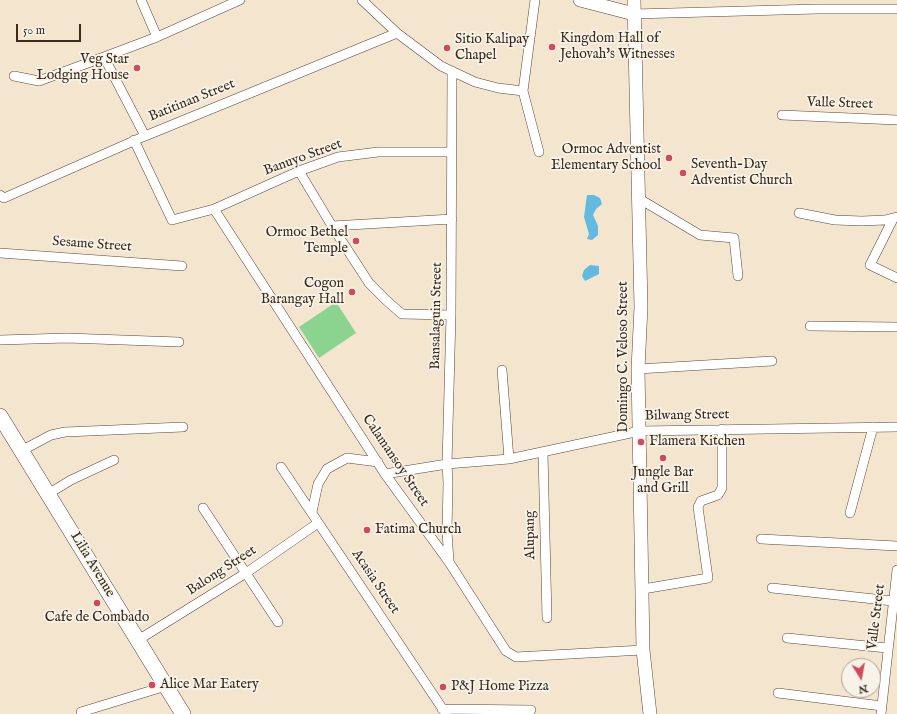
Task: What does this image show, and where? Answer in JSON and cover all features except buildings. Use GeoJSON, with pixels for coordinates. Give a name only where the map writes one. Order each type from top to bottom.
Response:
{"type":"FeatureCollection","features":[{"type":"Feature","properties":{"kind":"highway","name":"Lilia Avenue"},"geometry":{"type":"LineString","coordinates":[[0,416],[183,714]]}},
{"type":"Feature","properties":{"kind":"main road"},"geometry":{"type":"LineString","coordinates":[[580,0],[634,14]]}},
{"type":"Feature","properties":{"kind":"main road","name":"Domingo C. Veloso Street"},"geometry":{"type":"LineString","coordinates":[[634,0],[641,317],[638,369],[643,650],[650,714]]}},
{"type":"Feature","properties":{"kind":"street"},"geometry":{"type":"LineString","coordinates":[[141,0],[157,38]]}},
{"type":"Feature","properties":{"kind":"street"},"geometry":{"type":"LineString","coordinates":[[14,76],[39,81],[157,38],[240,0]]}},
{"type":"Feature","properties":{"kind":"street"},"geometry":{"type":"LineString","coordinates":[[362,0],[418,51],[441,66],[476,82],[498,88],[523,91]]}},
{"type":"Feature","properties":{"kind":"street"},"geometry":{"type":"LineString","coordinates":[[535,0],[523,91],[540,152]]}},
{"type":"Feature","properties":{"kind":"street"},"geometry":{"type":"LineString","coordinates":[[634,14],[817,9],[897,10]]}},
{"type":"Feature","properties":{"kind":"street","name":"Batitinan Street"},"geometry":{"type":"LineString","coordinates":[[0,195],[4,198],[134,140],[397,33]]}},
{"type":"Feature","properties":{"kind":"street"},"geometry":{"type":"LineString","coordinates":[[104,57],[145,136]]}},
{"type":"Feature","properties":{"kind":"street","name":"Bansalaguin Street"},"geometry":{"type":"LineString","coordinates":[[449,562],[447,532],[448,483],[446,464],[451,315],[452,218],[450,152],[452,71]]}},
{"type":"Feature","properties":{"kind":"street","name":"Valle Street"},"geometry":{"type":"LineString","coordinates":[[782,115],[897,120]]}},
{"type":"Feature","properties":{"kind":"street","name":"Banuyo Street"},"geometry":{"type":"LineString","coordinates":[[134,140],[172,220],[214,209],[299,171],[338,157],[378,152],[450,152]]}},
{"type":"Feature","properties":{"kind":"street"},"geometry":{"type":"LineString","coordinates":[[299,171],[369,283],[386,301],[402,314],[451,315]]}},
{"type":"Feature","properties":{"kind":"street"},"geometry":{"type":"LineString","coordinates":[[638,198],[700,236],[734,238],[738,276]]}},
{"type":"Feature","properties":{"kind":"street","name":"Calamansoy Street"},"geometry":{"type":"LineString","coordinates":[[214,209],[385,474],[449,562],[506,651],[516,657],[643,650]]}},
{"type":"Feature","properties":{"kind":"street"},"geometry":{"type":"LineString","coordinates":[[799,213],[835,220],[875,221],[895,218]]}},
{"type":"Feature","properties":{"kind":"street"},"geometry":{"type":"LineString","coordinates":[[332,226],[452,218]]}},
{"type":"Feature","properties":{"kind":"street"},"geometry":{"type":"LineString","coordinates":[[895,218],[870,265],[897,278]]}},
{"type":"Feature","properties":{"kind":"street","name":"Sesame Street"},"geometry":{"type":"LineString","coordinates":[[0,253],[182,266]]}},
{"type":"Feature","properties":{"kind":"street"},"geometry":{"type":"LineString","coordinates":[[810,326],[897,327]]}},
{"type":"Feature","properties":{"kind":"street"},"geometry":{"type":"LineString","coordinates":[[0,340],[67,338],[179,342]]}},
{"type":"Feature","properties":{"kind":"street"},"geometry":{"type":"LineString","coordinates":[[638,369],[772,361]]}},
{"type":"Feature","properties":{"kind":"street"},"geometry":{"type":"LineString","coordinates":[[502,370],[509,459]]}},
{"type":"Feature","properties":{"kind":"street"},"geometry":{"type":"LineString","coordinates":[[21,451],[51,436],[65,432],[183,427]]}},
{"type":"Feature","properties":{"kind":"street"},"geometry":{"type":"LineString","coordinates":[[850,513],[873,427]]}},
{"type":"Feature","properties":{"kind":"street","name":"Bilwang Street"},"geometry":{"type":"LineString","coordinates":[[385,474],[446,464],[509,459],[543,453],[640,430],[897,427]]}},
{"type":"Feature","properties":{"kind":"street"},"geometry":{"type":"LineString","coordinates":[[643,589],[708,578],[698,507],[701,501],[718,495],[722,488],[722,429]]}},
{"type":"Feature","properties":{"kind":"street","name":"Alupang"},"geometry":{"type":"LineString","coordinates":[[543,453],[547,618]]}},
{"type":"Feature","properties":{"kind":"street"},"geometry":{"type":"LineString","coordinates":[[312,512],[318,484],[327,469],[346,458],[378,462]]}},
{"type":"Feature","properties":{"kind":"street"},"geometry":{"type":"LineString","coordinates":[[48,494],[71,480],[114,460]]}},
{"type":"Feature","properties":{"kind":"street","name":"Acasia Street"},"geometry":{"type":"LineString","coordinates":[[281,466],[444,711]]}},
{"type":"Feature","properties":{"kind":"street"},"geometry":{"type":"LineString","coordinates":[[203,508],[278,622]]}},
{"type":"Feature","properties":{"kind":"street","name":"Balong Street"},"geometry":{"type":"LineString","coordinates":[[138,640],[246,574],[318,522]]}},
{"type":"Feature","properties":{"kind":"street"},"geometry":{"type":"LineString","coordinates":[[761,539],[897,546]]}},
{"type":"Feature","properties":{"kind":"street","name":"Valle Street"},"geometry":{"type":"LineString","coordinates":[[881,710],[891,644],[892,602],[897,570]]}},
{"type":"Feature","properties":{"kind":"street"},"geometry":{"type":"LineString","coordinates":[[772,588],[892,602]]}},
{"type":"Feature","properties":{"kind":"street"},"geometry":{"type":"LineString","coordinates":[[787,638],[891,644]]}},
{"type":"Feature","properties":{"kind":"street"},"geometry":{"type":"LineString","coordinates":[[81,712],[166,686]]}},
{"type":"Feature","properties":{"kind":"street"},"geometry":{"type":"LineString","coordinates":[[778,693],[881,710]]}},
{"type":"Feature","properties":{"kind":"street"},"geometry":{"type":"LineString","coordinates":[[444,711],[531,710]]}},
{"type":"Feature","properties":{"kind":"green space"},"geometry":{"type":"Polygon","coordinates":[[[336,302],[356,333],[319,358],[299,327],[336,302]]]}},
{"type":"Feature","properties":{"kind":"water"},"geometry":{"type":"Polygon","coordinates":[[[587,195],[594,195],[600,198],[602,204],[596,209],[593,215],[598,226],[598,235],[592,240],[587,239],[589,234],[584,217],[587,195]]]}},
{"type":"Feature","properties":{"kind":"water"},"geometry":{"type":"Polygon","coordinates":[[[590,265],[599,266],[599,274],[585,281],[582,276],[584,270],[590,265]]]}},
{"type":"Feature","properties":{"kind":"place","name":"Kingdom Hall of Jehovah's Witnesses"},"geometry":{"type":"Point","coordinates":[552,47]}},
{"type":"Feature","properties":{"kind":"place","name":"Sitio Kalipay Chapel"},"geometry":{"type":"Point","coordinates":[447,48]}},
{"type":"Feature","properties":{"kind":"place","name":"Veg Star Lodging House"},"geometry":{"type":"Point","coordinates":[137,68]}},
{"type":"Feature","properties":{"kind":"place","name":"Ormoc Adventist Elementary School"},"geometry":{"type":"Point","coordinates":[669,158]}},
{"type":"Feature","properties":{"kind":"place","name":"Seventh-Day Adventist Church"},"geometry":{"type":"Point","coordinates":[683,173]}},
{"type":"Feature","properties":{"kind":"place","name":"Ormoc Bethel Temple"},"geometry":{"type":"Point","coordinates":[356,241]}},
{"type":"Feature","properties":{"kind":"place","name":"Cogon Barangay Hall"},"geometry":{"type":"Point","coordinates":[352,292]}},
{"type":"Feature","properties":{"kind":"place","name":"Flamera Kitchen"},"geometry":{"type":"Point","coordinates":[641,442]}},
{"type":"Feature","properties":{"kind":"place","name":"Jungle Bar and Grill"},"geometry":{"type":"Point","coordinates":[663,458]}},
{"type":"Feature","properties":{"kind":"place","name":"Fatima Church"},"geometry":{"type":"Point","coordinates":[367,530]}},
{"type":"Feature","properties":{"kind":"place","name":"Cafe de Combado"},"geometry":{"type":"Point","coordinates":[97,603]}},
{"type":"Feature","properties":{"kind":"place","name":"Alice Mar Eatery"},"geometry":{"type":"Point","coordinates":[152,685]}},
{"type":"Feature","properties":{"kind":"place","name":"P&J Home Pizza"},"geometry":{"type":"Point","coordinates":[443,687]}}]}
